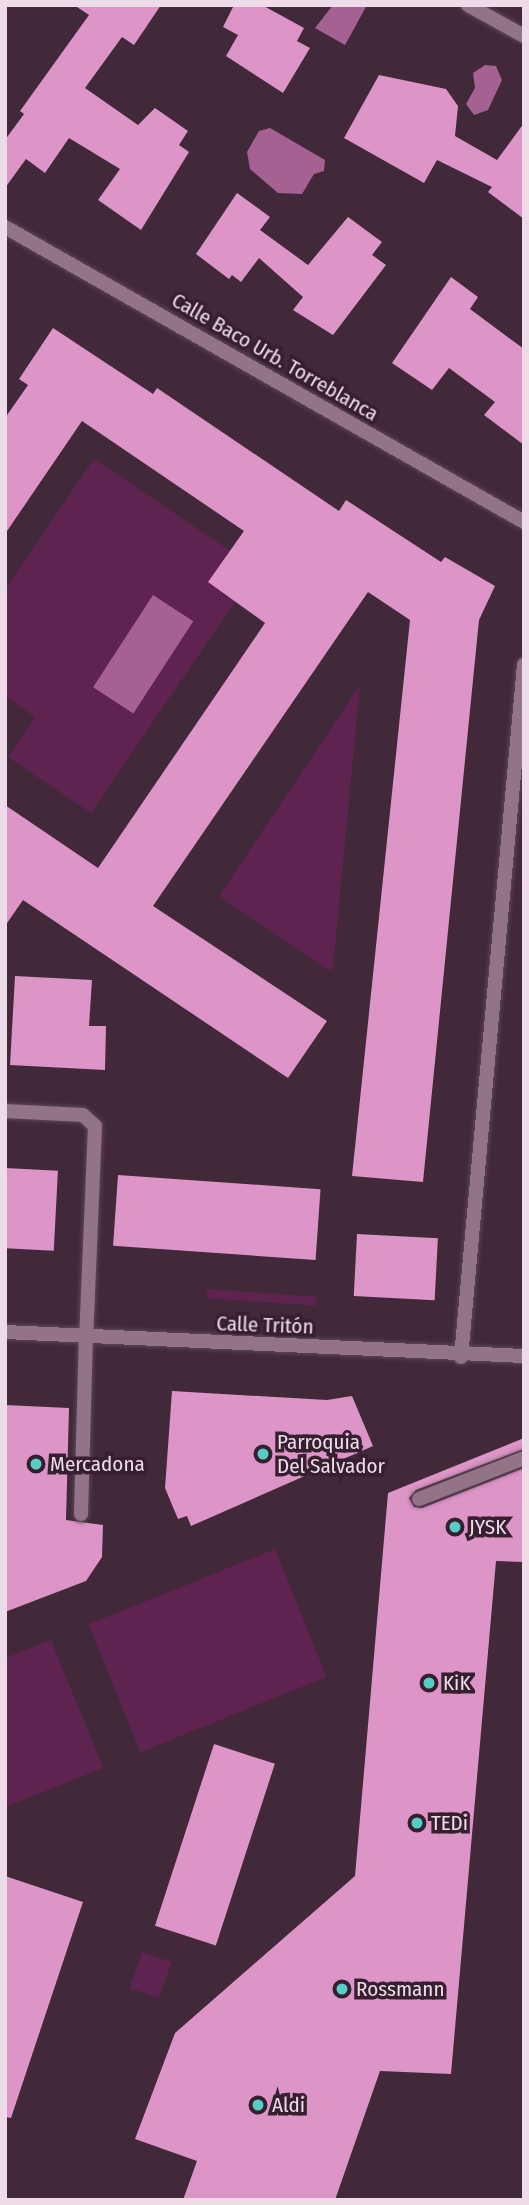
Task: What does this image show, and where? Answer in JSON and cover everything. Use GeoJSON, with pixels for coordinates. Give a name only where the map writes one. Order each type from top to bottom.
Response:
{"type":"FeatureCollection","features":[{"type":"Feature","properties":{"kind":"street"},"geometry":{"type":"LineString","coordinates":[[468,5],[524,36]]}},
{"type":"Feature","properties":{"kind":"street","name":"Calle Baco Urb. Torreblanca"},"geometry":{"type":"LineString","coordinates":[[7,232],[524,522]]}},
{"type":"Feature","properties":{"kind":"street"},"geometry":{"type":"LineString","coordinates":[[461,1357],[524,665]]}},
{"type":"Feature","properties":{"kind":"street"},"geometry":{"type":"LineString","coordinates":[[5,1111],[83,1115],[95,1126],[81,1514]]}},
{"type":"Feature","properties":{"kind":"street","name":"Calle Tritón"},"geometry":{"type":"LineString","coordinates":[[5,1332],[461,1357],[524,1356]]}},
{"type":"Feature","properties":{"kind":"street"},"geometry":{"type":"LineString","coordinates":[[419,1499],[524,1458]]}},
{"type":"Feature","properties":{"kind":"shaded area"},"geometry":{"type":"Polygon","coordinates":[[[333,5],[367,5],[345,45],[315,28],[333,5]]]}},
{"type":"Feature","properties":{"kind":"shaded area"},"geometry":{"type":"Polygon","coordinates":[[[485,65],[496,66],[502,80],[488,110],[474,115],[466,104],[475,88],[473,73],[485,65]]]}},
{"type":"Feature","properties":{"kind":"shaded area"},"geometry":{"type":"Polygon","coordinates":[[[270,128],[325,160],[324,171],[314,174],[302,194],[278,193],[250,169],[247,152],[259,131],[270,128]]]}},
{"type":"Feature","properties":{"kind":"shaded area"},"geometry":{"type":"Polygon","coordinates":[[[94,459],[257,569],[91,813],[8,757],[35,717],[5,696],[5,589],[94,459]]]}},
{"type":"Feature","properties":{"kind":"shaded area"},"geometry":{"type":"Polygon","coordinates":[[[153,595],[193,621],[133,713],[93,687],[153,595]]]}},
{"type":"Feature","properties":{"kind":"shaded area"},"geometry":{"type":"Polygon","coordinates":[[[360,685],[333,968],[328,970],[219,896],[360,685]]]}},
{"type":"Feature","properties":{"kind":"shaded area"},"geometry":{"type":"Polygon","coordinates":[[[207,1289],[317,1297],[316,1306],[206,1298],[207,1289]]]}},
{"type":"Feature","properties":{"kind":"shaded area"},"geometry":{"type":"Polygon","coordinates":[[[275,1549],[327,1677],[140,1752],[89,1624],[275,1549]]]}},
{"type":"Feature","properties":{"kind":"shaded area"},"geometry":{"type":"Polygon","coordinates":[[[51,1640],[103,1768],[5,1807],[5,1658],[51,1640]]]}},
{"type":"Feature","properties":{"kind":"shaded area"},"geometry":{"type":"Polygon","coordinates":[[[142,1952],[171,1962],[159,1998],[130,1988],[142,1952]]]}},
{"type":"Feature","properties":{"kind":"building"},"geometry":{"type":"Polygon","coordinates":[[[74,5],[161,5],[134,45],[122,37],[85,88],[138,125],[155,108],[188,131],[179,145],[189,152],[141,230],[98,200],[120,169],[69,138],[45,173],[26,159],[5,188],[5,140],[24,114],[20,111],[89,15],[74,5]]]}},
{"type":"Feature","properties":{"kind":"building"},"geometry":{"type":"Polygon","coordinates":[[[234,5],[262,5],[304,28],[297,41],[310,48],[283,93],[226,56],[238,35],[223,27],[234,5]]]}},
{"type":"Feature","properties":{"kind":"building"},"geometry":{"type":"Polygon","coordinates":[[[379,75],[446,89],[458,106],[455,136],[497,160],[524,123],[524,219],[488,192],[492,187],[437,160],[424,183],[344,138],[379,75]]]}},
{"type":"Feature","properties":{"kind":"building"},"geometry":{"type":"Polygon","coordinates":[[[237,193],[270,217],[260,230],[308,265],[348,217],[382,242],[372,255],[386,265],[333,335],[293,310],[303,297],[259,258],[241,282],[232,275],[229,279],[196,254],[237,193]]]}},
{"type":"Feature","properties":{"kind":"building"},"geometry":{"type":"Polygon","coordinates":[[[451,277],[478,297],[470,309],[524,349],[524,445],[484,415],[495,402],[449,368],[432,390],[392,363],[451,277]]]}},
{"type":"Feature","properties":{"kind":"building"},"geometry":{"type":"Polygon","coordinates":[[[53,328],[153,394],[157,388],[339,511],[346,500],[441,562],[445,557],[495,586],[479,620],[423,1182],[352,1176],[410,620],[368,592],[153,906],[327,1021],[288,1078],[23,900],[5,926],[5,805],[98,868],[265,623],[208,582],[244,531],[82,421],[5,534],[5,418],[28,385],[19,379],[53,328]]]}},
{"type":"Feature","properties":{"kind":"building"},"geometry":{"type":"Polygon","coordinates":[[[15,976],[92,980],[89,1026],[106,1026],[105,1070],[10,1065],[15,976]]]}},
{"type":"Feature","properties":{"kind":"building"},"geometry":{"type":"Polygon","coordinates":[[[5,1168],[58,1171],[54,1251],[5,1248],[5,1168]]]}},
{"type":"Feature","properties":{"kind":"building"},"geometry":{"type":"Polygon","coordinates":[[[118,1175],[321,1189],[316,1260],[113,1246],[118,1175]]]}},
{"type":"Feature","properties":{"kind":"building"},"geometry":{"type":"Polygon","coordinates":[[[357,1234],[438,1238],[435,1300],[354,1296],[357,1234]]]}},
{"type":"Feature","properties":{"kind":"building","name":"Parroquia Del Salvador"},"geometry":{"type":"Polygon","coordinates":[[[172,1391],[327,1400],[352,1396],[373,1446],[191,1526],[187,1516],[178,1519],[165,1488],[172,1391]]]}},
{"type":"Feature","properties":{"kind":"building","name":"Mercadona"},"geometry":{"type":"Polygon","coordinates":[[[5,1405],[69,1408],[66,1520],[103,1525],[102,1557],[86,1581],[5,1612],[5,1405]]]}},
{"type":"Feature","properties":{"kind":"building"},"geometry":{"type":"Polygon","coordinates":[[[524,1438],[524,1449],[416,1490],[409,1498],[414,1507],[422,1508],[524,1468],[524,1562],[496,1561],[451,2074],[380,2071],[335,2200],[183,2200],[197,2161],[135,2139],[175,2033],[355,1876],[388,1493],[524,1438]]]}},
{"type":"Feature","properties":{"kind":"building"},"geometry":{"type":"Polygon","coordinates":[[[214,1744],[275,1764],[216,1945],[155,1926],[214,1744]]]}},
{"type":"Feature","properties":{"kind":"building"},"geometry":{"type":"Polygon","coordinates":[[[5,1876],[83,1902],[11,2118],[5,2117],[5,1876]]]}},
{"type":"Feature","properties":{"kind":"place","name":"Parroquia Del Salvador"},"geometry":{"type":"Point","coordinates":[263,1454]}},
{"type":"Feature","properties":{"kind":"place","name":"Mercadona"},"geometry":{"type":"Point","coordinates":[36,1464]}},
{"type":"Feature","properties":{"kind":"place","name":"JYSK"},"geometry":{"type":"Point","coordinates":[455,1527]}},
{"type":"Feature","properties":{"kind":"place","name":"KiK"},"geometry":{"type":"Point","coordinates":[429,1683]}},
{"type":"Feature","properties":{"kind":"place","name":"TEDi"},"geometry":{"type":"Point","coordinates":[417,1823]}},
{"type":"Feature","properties":{"kind":"place","name":"Rossmann"},"geometry":{"type":"Point","coordinates":[342,1989]}},
{"type":"Feature","properties":{"kind":"place","name":"Aldi"},"geometry":{"type":"Point","coordinates":[258,2105]}}]}
